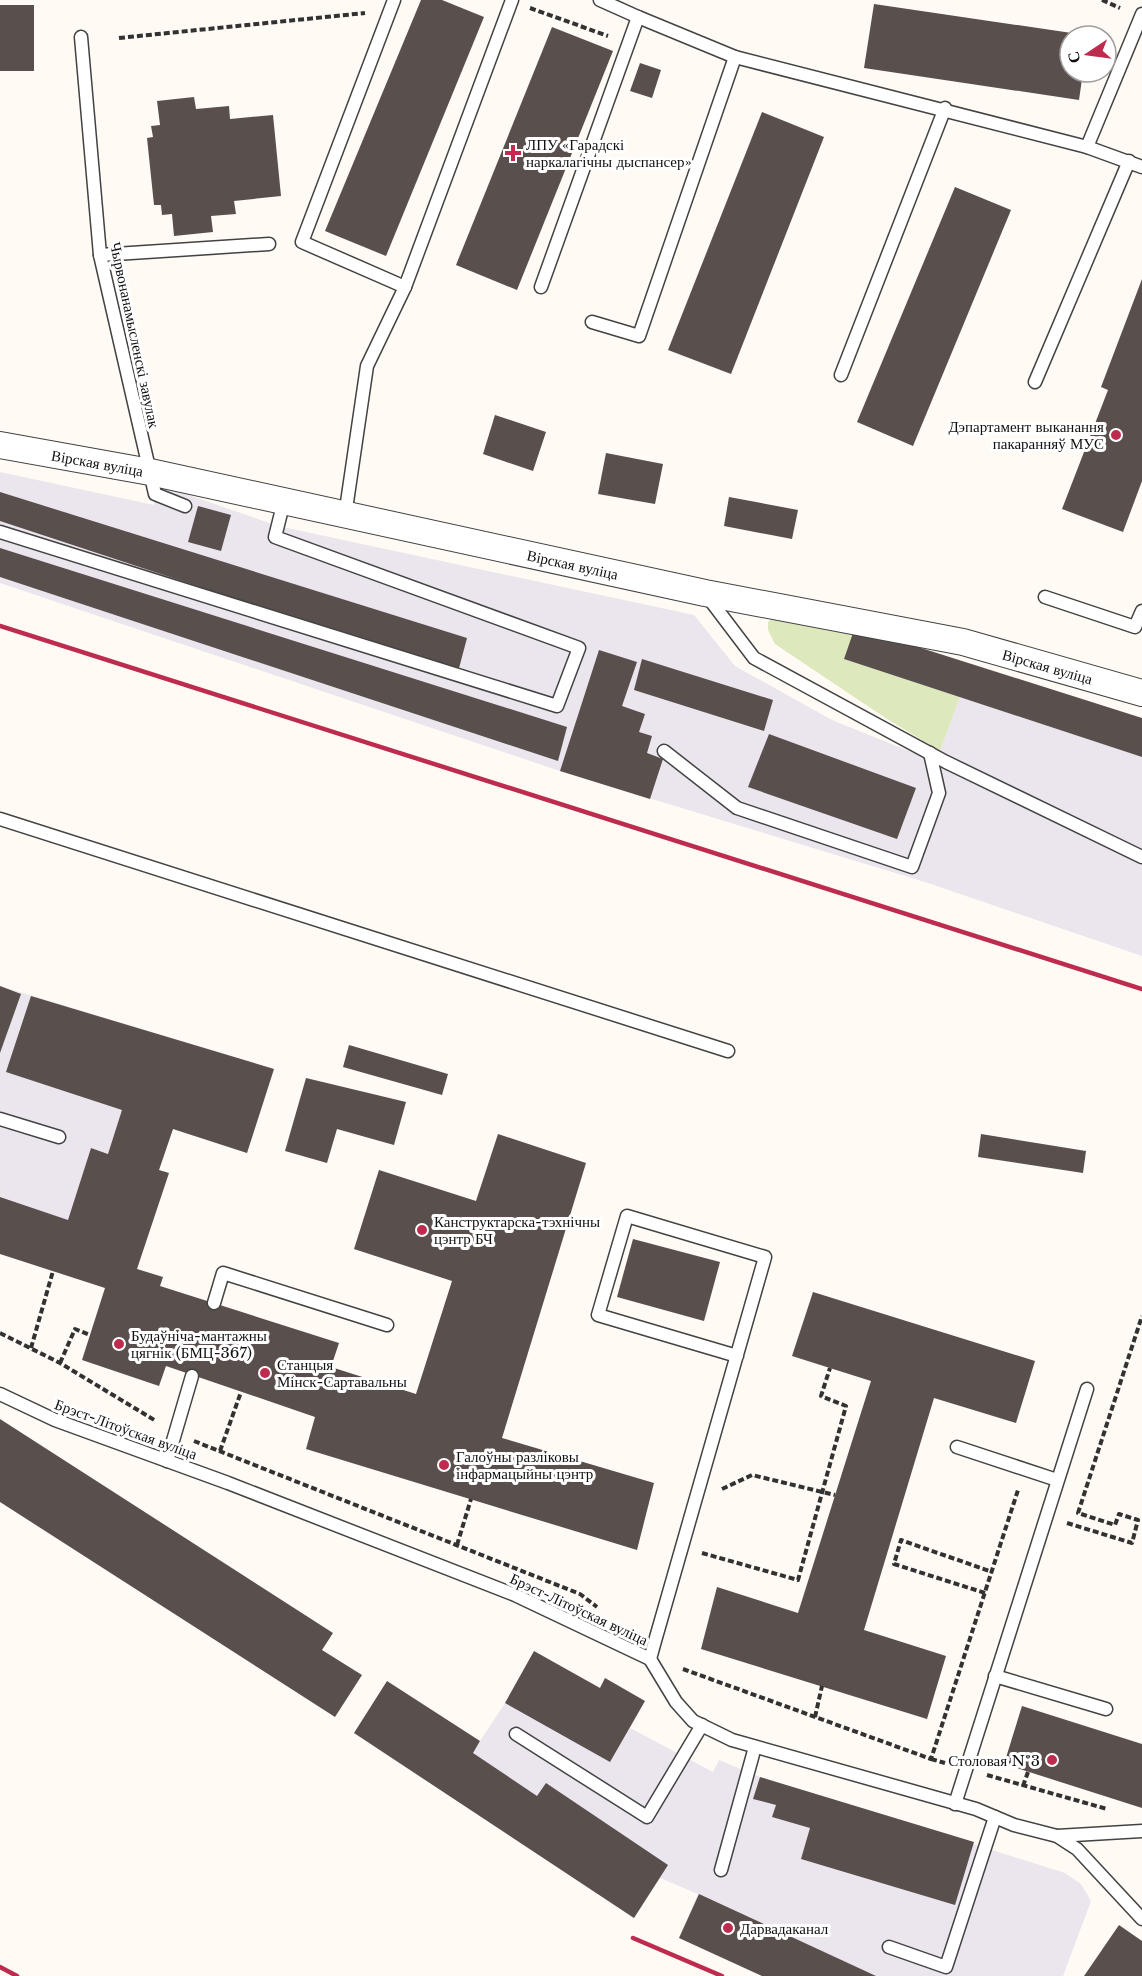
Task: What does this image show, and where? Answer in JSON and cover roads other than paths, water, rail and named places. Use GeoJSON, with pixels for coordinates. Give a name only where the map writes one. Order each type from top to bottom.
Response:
{"type":"FeatureCollection","features":[{"type":"Feature","properties":{"kind":"street","name":"Вірская вуліца"},"geometry":{"type":"LineString","coordinates":[[0,446],[153,483],[284,501],[705,593],[963,642],[1142,693]]}},
{"type":"Feature","properties":{"kind":"lane"},"geometry":{"type":"LineString","coordinates":[[600,0],[735,57],[945,108],[1087,147],[1129,160],[1142,167]]}},
{"type":"Feature","properties":{"kind":"lane"},"geometry":{"type":"LineString","coordinates":[[345,516],[367,366],[405,287],[511,1]]}},
{"type":"Feature","properties":{"kind":"lane"},"geometry":{"type":"LineString","coordinates":[[392,5],[302,242],[405,287]]}},
{"type":"Feature","properties":{"kind":"lane"},"geometry":{"type":"LineString","coordinates":[[1087,147],[1142,14]]}},
{"type":"Feature","properties":{"kind":"lane"},"geometry":{"type":"LineString","coordinates":[[541,286],[638,16]]}},
{"type":"Feature","properties":{"kind":"lane","name":"Чырвонанамысленскі завулак"},"geometry":{"type":"LineString","coordinates":[[81,37],[100,255],[153,483]]}},
{"type":"Feature","properties":{"kind":"lane"},"geometry":{"type":"LineString","coordinates":[[592,322],[639,336],[735,57]]}},
{"type":"Feature","properties":{"kind":"lane"},"geometry":{"type":"LineString","coordinates":[[841,375],[945,108]]}},
{"type":"Feature","properties":{"kind":"lane"},"geometry":{"type":"LineString","coordinates":[[1035,382],[1129,160]]}},
{"type":"Feature","properties":{"kind":"lane"},"geometry":{"type":"LineString","coordinates":[[100,255],[268,244]]}},
{"type":"Feature","properties":{"kind":"lane"},"geometry":{"type":"LineString","coordinates":[[153,483],[185,506]]}},
{"type":"Feature","properties":{"kind":"lane"},"geometry":{"type":"LineString","coordinates":[[0,532],[557,706],[579,648],[275,537],[284,501]]}},
{"type":"Feature","properties":{"kind":"lane"},"geometry":{"type":"LineString","coordinates":[[705,593],[754,658],[930,753],[1142,857]]}},
{"type":"Feature","properties":{"kind":"lane"},"geometry":{"type":"LineString","coordinates":[[1045,597],[1135,627],[1142,611]]}},
{"type":"Feature","properties":{"kind":"lane"},"geometry":{"type":"LineString","coordinates":[[664,751],[737,808],[912,867],[939,793],[930,753]]}},
{"type":"Feature","properties":{"kind":"lane"},"geometry":{"type":"LineString","coordinates":[[0,819],[728,1052]]}},
{"type":"Feature","properties":{"kind":"lane"},"geometry":{"type":"LineString","coordinates":[[0,1119],[59,1137]]}},
{"type":"Feature","properties":{"kind":"lane"},"geometry":{"type":"LineString","coordinates":[[650,1655],[737,1356],[765,1257],[627,1216],[598,1315],[737,1356]]}},
{"type":"Feature","properties":{"kind":"lane"},"geometry":{"type":"LineString","coordinates":[[214,1303],[223,1273],[387,1325]]}},
{"type":"Feature","properties":{"kind":"lane"},"geometry":{"type":"LineString","coordinates":[[167,1461],[192,1376]]}},
{"type":"Feature","properties":{"kind":"lane"},"geometry":{"type":"LineString","coordinates":[[956,1804],[1087,1389]]}},
{"type":"Feature","properties":{"kind":"lane","name":"Брэст-Літоўская вуліца"},"geometry":{"type":"LineString","coordinates":[[0,1394],[55,1420],[515,1595],[650,1655],[676,1702],[693,1720],[702,1725],[756,1747],[976,1809],[1014,1825],[1057,1836],[1077,1849],[1138,1916]]}},
{"type":"Feature","properties":{"kind":"lane"},"geometry":{"type":"LineString","coordinates":[[957,1448],[1057,1480]]}},
{"type":"Feature","properties":{"kind":"lane"},"geometry":{"type":"LineString","coordinates":[[995,1676],[1107,1709]]}},
{"type":"Feature","properties":{"kind":"lane"},"geometry":{"type":"LineString","coordinates":[[516,1734],[647,1817],[702,1725]]}},
{"type":"Feature","properties":{"kind":"lane"},"geometry":{"type":"LineString","coordinates":[[721,1870],[756,1747]]}},
{"type":"Feature","properties":{"kind":"lane"},"geometry":{"type":"LineString","coordinates":[[889,1947],[946,1967],[995,1817]]}},
{"type":"Feature","properties":{"kind":"lane"},"geometry":{"type":"LineString","coordinates":[[1057,1836],[1142,1832]]}},
{"type":"Feature","properties":{"kind":"railway"},"geometry":{"type":"LineString","coordinates":[[0,626],[1142,989]]}},
{"type":"Feature","properties":{"kind":"railway"},"geometry":{"type":"LineString","coordinates":[[633,1938],[722,1976]]}},
{"type":"Feature","properties":{"kind":"railway"},"geometry":{"type":"LineString","coordinates":[[0,1967],[17,1976]]}},
{"type":"Feature","properties":{"kind":"place","name":"ЛПУ «Гарадскі наркалагічны дыспансер»"},"geometry":{"type":"Point","coordinates":[513,153]}},
{"type":"Feature","properties":{"kind":"place","name":"Дэпартамент выканання пакаранняў МУС"},"geometry":{"type":"Point","coordinates":[1116,435]}},
{"type":"Feature","properties":{"kind":"place","name":"Канструктарска-тэхнічны цэнтр БЧ"},"geometry":{"type":"Point","coordinates":[422,1230]}},
{"type":"Feature","properties":{"kind":"place","name":"Будаўніча-мантажны цягнік (БМЦ-367)"},"geometry":{"type":"Point","coordinates":[119,1344]}},
{"type":"Feature","properties":{"kind":"place","name":"Станцыя Мінск-Сартавальны"},"geometry":{"type":"Point","coordinates":[265,1373]}},
{"type":"Feature","properties":{"kind":"place","name":"Галоўны разліковы інфармацыйны цэнтр"},"geometry":{"type":"Point","coordinates":[444,1465]}},
{"type":"Feature","properties":{"kind":"place","name":"Столовая №3"},"geometry":{"type":"Point","coordinates":[1052,1760]}},
{"type":"Feature","properties":{"kind":"place","name":"Дарвадаканал"},"geometry":{"type":"Point","coordinates":[728,1928]}}]}
